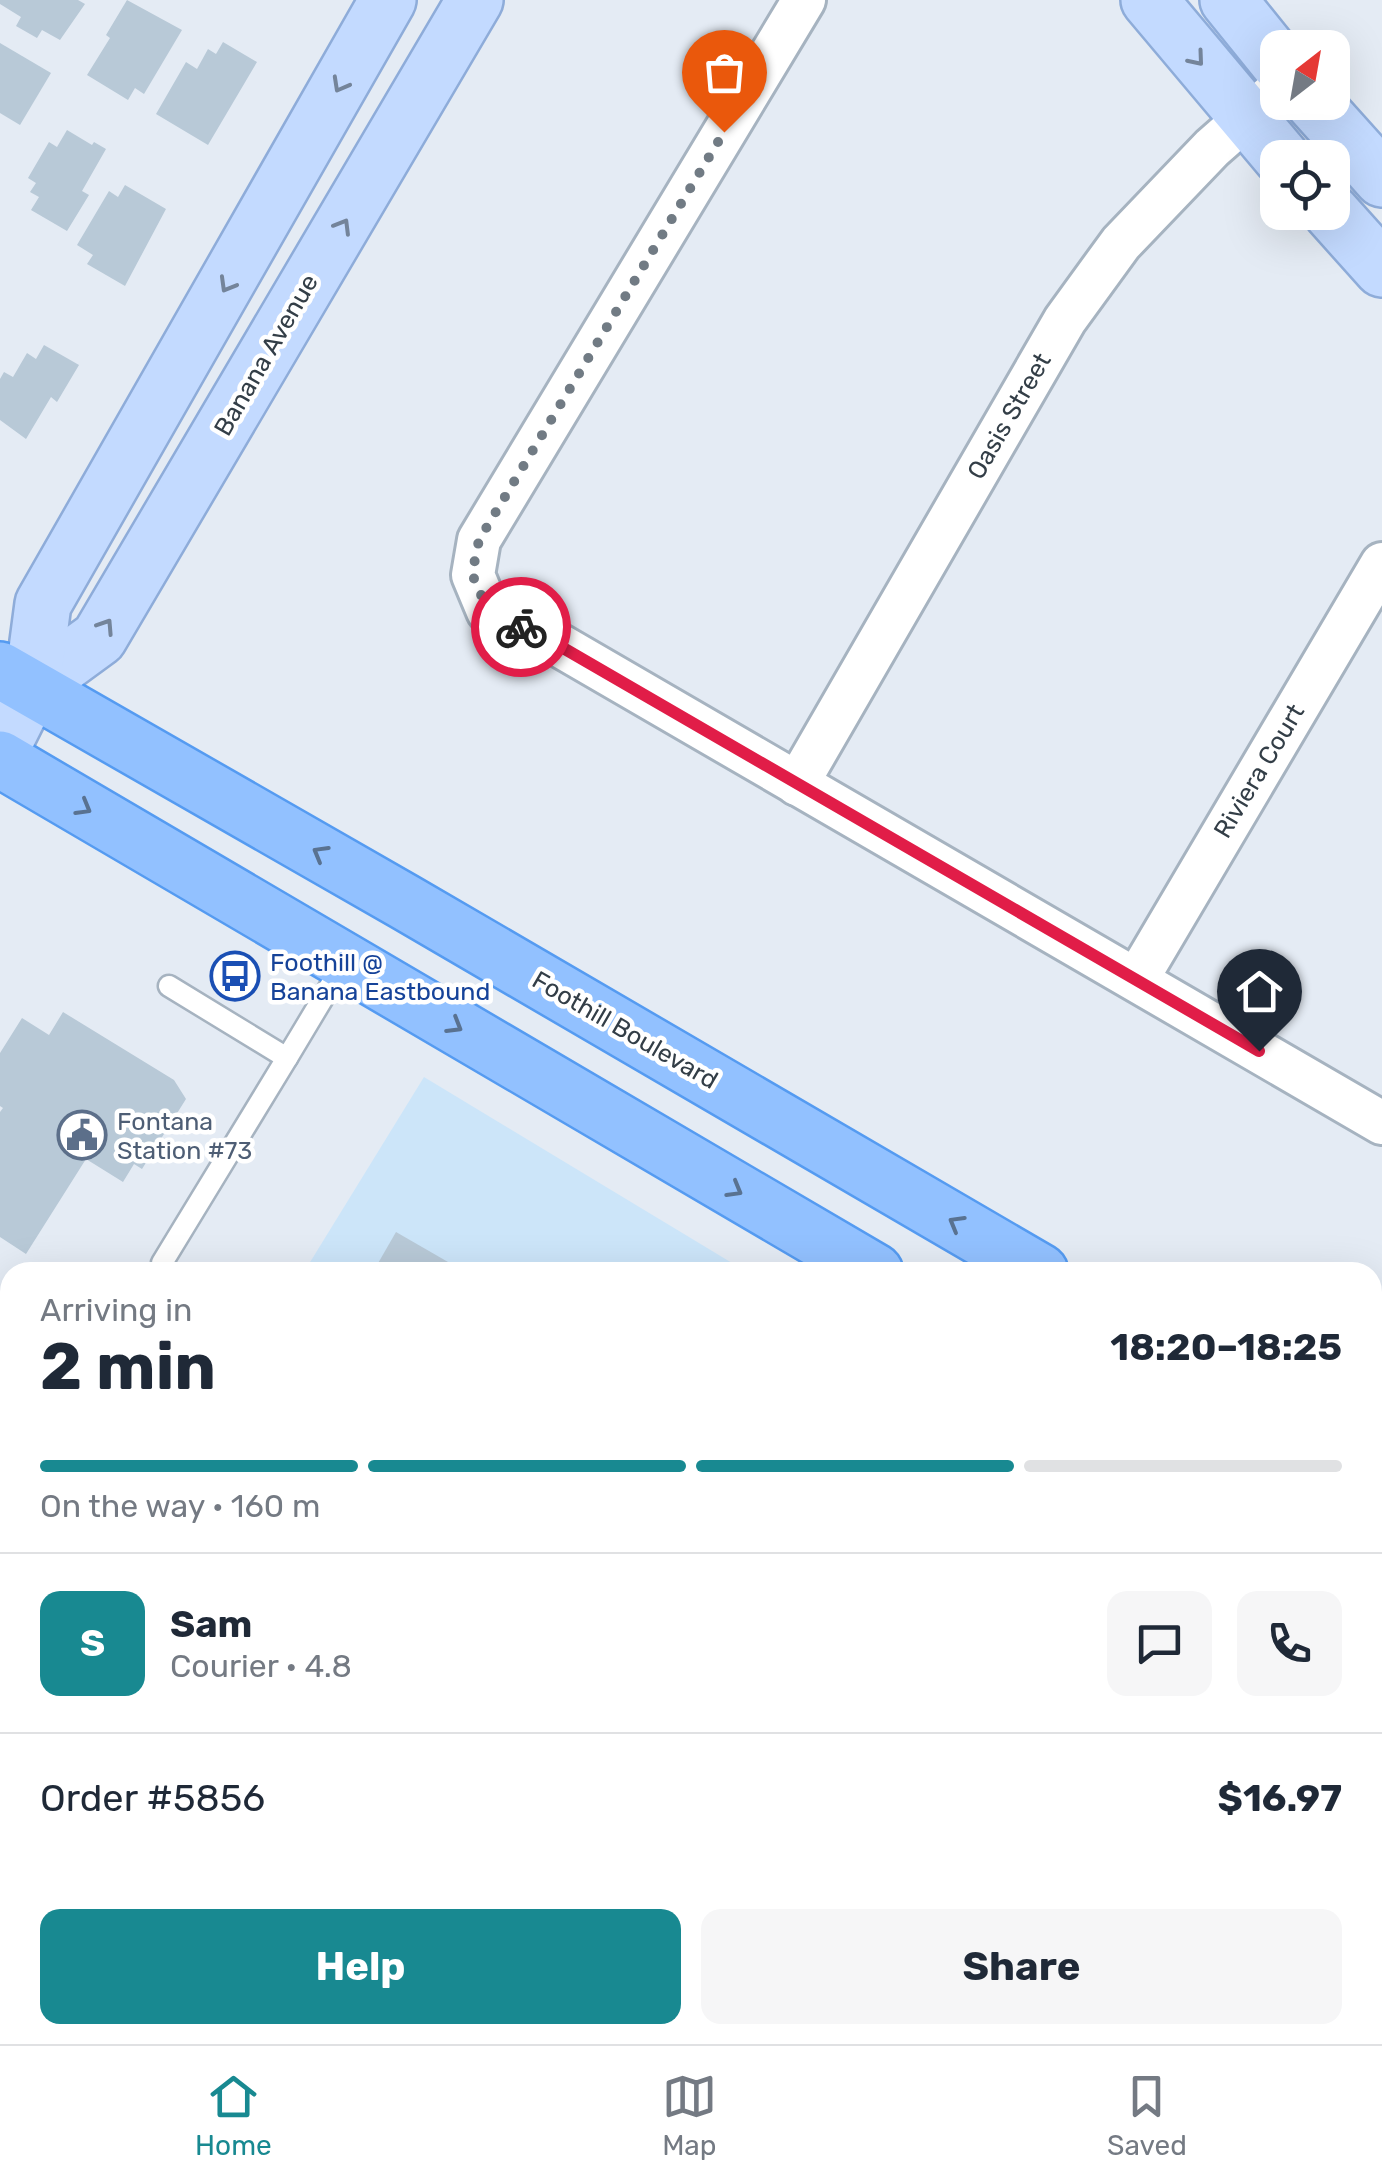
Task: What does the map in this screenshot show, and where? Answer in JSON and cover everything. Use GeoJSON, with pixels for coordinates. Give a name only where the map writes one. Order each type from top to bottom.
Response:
{"type":"FeatureCollection","features":[{"type":"Feature","properties":{"kind":"main road","name":"Foothill Boulevard"},"geometry":{"type":"LineString","coordinates":[[16,679],[1023,1262]]}},
{"type":"Feature","properties":{"kind":"main road"},"geometry":{"type":"LineString","coordinates":[[0,755],[858,1262]]}},
{"type":"Feature","properties":{"kind":"street","name":"Banana Avenue"},"geometry":{"type":"LineString","coordinates":[[0,755],[16,679],[43,604],[388,0]]}},
{"type":"Feature","properties":{"kind":"street","name":"Banana Avenue"},"geometry":{"type":"LineString","coordinates":[[16,679],[99,638],[476,0]]}},
{"type":"Feature","properties":{"kind":"street"},"geometry":{"type":"LineString","coordinates":[[804,0],[479,540],[472,574],[488,611],[558,645],[1382,1124]]}},
{"type":"Feature","properties":{"kind":"street"},"geometry":{"type":"LineString","coordinates":[[1149,0],[1269,122]]}},
{"type":"Feature","properties":{"kind":"street"},"geometry":{"type":"LineString","coordinates":[[1228,0],[1260,40]]}},
{"type":"Feature","properties":{"kind":"street"},"geometry":{"type":"LineString","coordinates":[[1328,120],[1382,179]]}},
{"type":"Feature","properties":{"kind":"street","name":"Oasis Street"},"geometry":{"type":"LineString","coordinates":[[797,784],[1065,320],[1121,244],[1212,148],[1269,122]]}},
{"type":"Feature","properties":{"kind":"street"},"geometry":{"type":"LineString","coordinates":[[1346,230],[1382,269]]}},
{"type":"Feature","properties":{"kind":"street","name":"Riviera Court"},"geometry":{"type":"LineString","coordinates":[[1136,979],[1382,564]]}},
{"type":"Feature","properties":{"kind":"lane"},"geometry":{"type":"LineString","coordinates":[[163,1262],[345,961]]}},
{"type":"Feature","properties":{"kind":"lane"},"geometry":{"type":"LineString","coordinates":[[169,986],[288,1058]]}},
{"type":"Feature","properties":{"kind":"shaded area"},"geometry":{"type":"Polygon","coordinates":[[[424,1077],[730,1262],[310,1262],[424,1077]]]}},
{"type":"Feature","properties":{"kind":"building"},"geometry":{"type":"Polygon","coordinates":[[[0,0],[78,0],[85,4],[60,40],[42,30],[37,38],[16,26],[21,17],[0,4],[0,0]]]}},
{"type":"Feature","properties":{"kind":"building"},"geometry":{"type":"Polygon","coordinates":[[[127,0],[182,30],[144,94],[135,88],[128,100],[87,75],[127,0]]]}},
{"type":"Feature","properties":{"kind":"building"},"geometry":{"type":"Polygon","coordinates":[[[223,42],[257,62],[208,145],[156,114],[186,62],[197,69],[208,49],[216,54],[223,42]]]}},
{"type":"Feature","properties":{"kind":"building"},"geometry":{"type":"Polygon","coordinates":[[[0,43],[51,73],[20,125],[0,113],[0,43]]]}},
{"type":"Feature","properties":{"kind":"building"},"geometry":{"type":"Polygon","coordinates":[[[67,130],[106,149],[82,191],[89,195],[67,231],[31,210],[39,197],[30,192],[36,183],[28,178],[49,142],[57,147],[67,130]]]}},
{"type":"Feature","properties":{"kind":"building"},"geometry":{"type":"Polygon","coordinates":[[[125,185],[166,209],[125,286],[87,264],[93,255],[77,245],[109,191],[118,197],[125,185]]]}},
{"type":"Feature","properties":{"kind":"building"},"geometry":{"type":"Polygon","coordinates":[[[44,345],[79,365],[57,402],[51,397],[26,439],[0,420],[0,379],[4,372],[13,377],[27,353],[36,359],[44,345]]]}},
{"type":"Feature","properties":{"kind":"building","name":"Fontana Station #73"},"geometry":{"type":"Polygon","coordinates":[[[63,1012],[174,1080],[186,1099],[142,1169],[134,1164],[123,1182],[86,1159],[26,1254],[0,1237],[0,1053],[22,1018],[49,1035],[63,1012]]]}},
{"type":"Feature","properties":{"kind":"building"},"geometry":{"type":"Polygon","coordinates":[[[396,1232],[448,1262],[379,1262],[396,1232]]]}},
{"type":"Feature","properties":{"kind":"way so far"},"geometry":{"type":"LineString","coordinates":[[521,627],[488,611],[472,574],[479,540],[724,132]]}},
{"type":"Feature","properties":{"kind":"place","name":"Foothill @ Banana Eastbound"},"geometry":{"type":"Point","coordinates":[235,976]}},
{"type":"Feature","properties":{"kind":"place","name":"Fontana Station #73"},"geometry":{"type":"Point","coordinates":[82,1135]}},
{"type":"Feature","properties":{"kind":"route"},"geometry":{"type":"LineString","coordinates":[[521,627],[1259,1051]]}}]}
